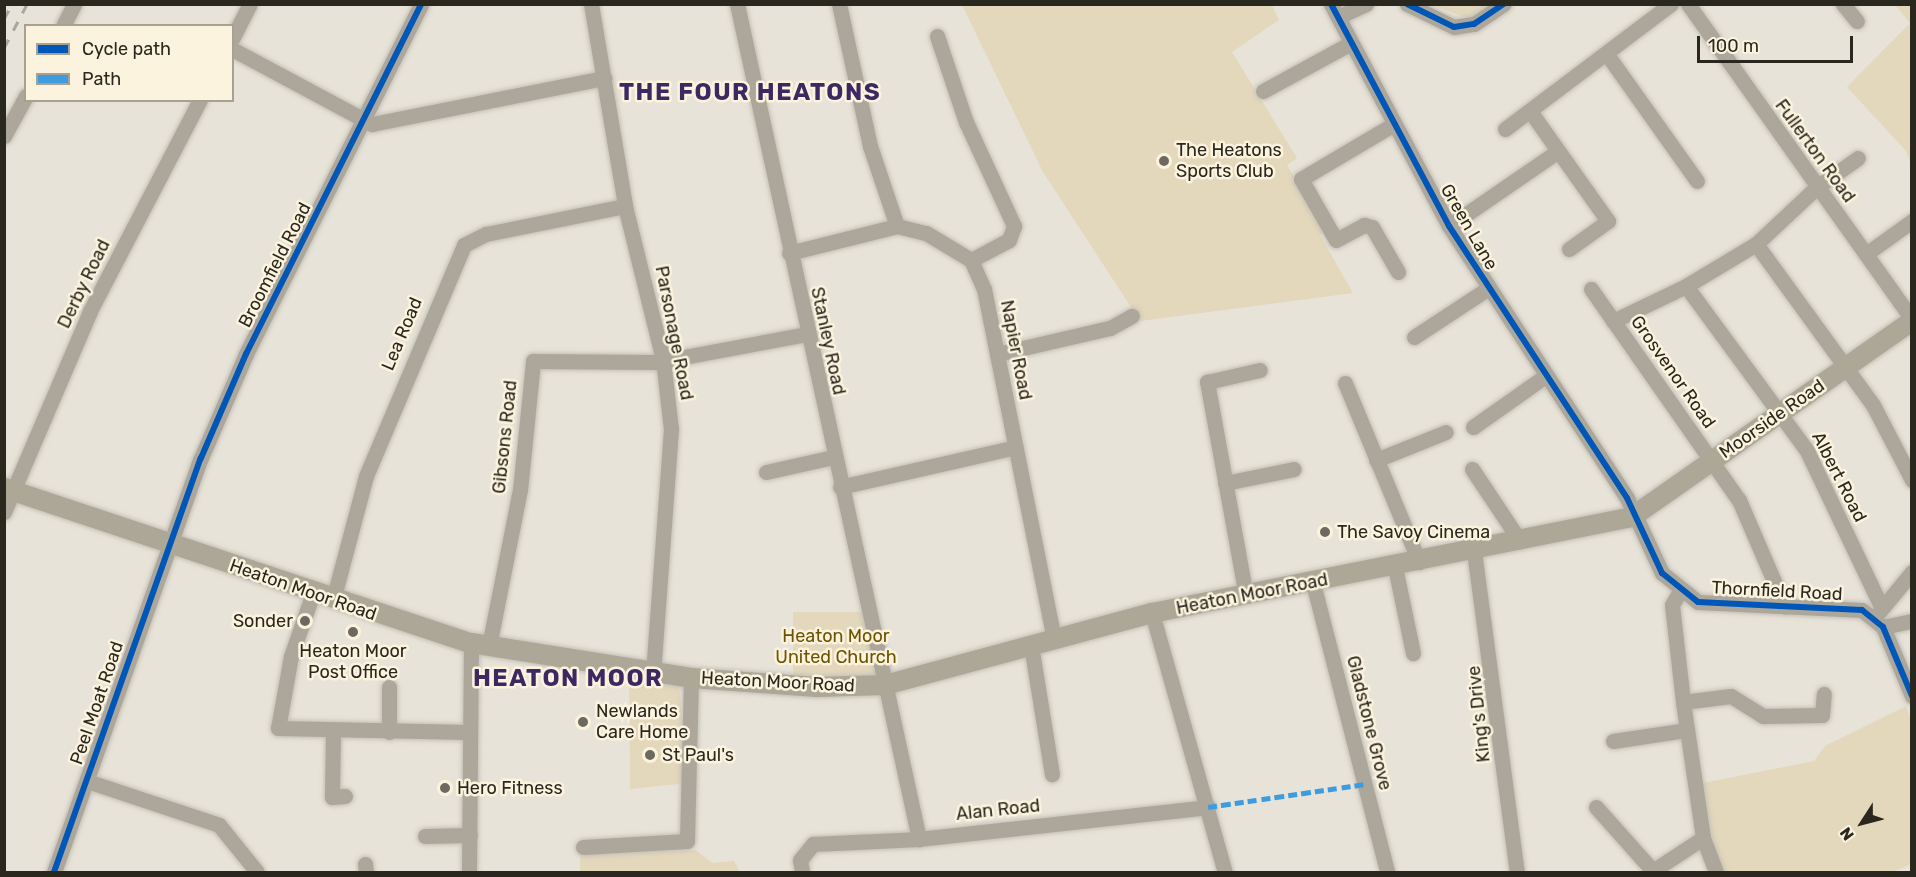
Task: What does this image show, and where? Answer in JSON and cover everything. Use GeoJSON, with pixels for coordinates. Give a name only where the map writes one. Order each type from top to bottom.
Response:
{"type":"FeatureCollection","features":[{"type":"Feature","properties":{"kind":"main road","name":"Moorside Road"},"geometry":{"type":"LineString","coordinates":[[1632,517],[1847,368],[1911,320]]}},
{"type":"Feature","properties":{"kind":"main road","name":"Heaton Moor Road"},"geometry":{"type":"LineString","coordinates":[[9,489],[314,594],[480,644],[691,678],[817,687],[885,685],[1152,613],[1395,567],[1632,517]]}},
{"type":"Feature","properties":{"kind":"street"},"geometry":{"type":"LineString","coordinates":[[64,24],[74,4]]}},
{"type":"Feature","properties":{"kind":"street"},"geometry":{"type":"LineString","coordinates":[[234,35],[250,4]]}},
{"type":"Feature","properties":{"kind":"street","name":"Broomfield Road"},"geometry":{"type":"LineString","coordinates":[[172,545],[201,458],[246,354],[422,4]]}},
{"type":"Feature","properties":{"kind":"street","name":"Parsonage Road"},"geometry":{"type":"LineString","coordinates":[[591,4],[625,206],[663,360],[670,463],[653,673]]}},
{"type":"Feature","properties":{"kind":"street","name":"Stanley Road"},"geometry":{"type":"LineString","coordinates":[[737,4],[833,457],[919,839]]}},
{"type":"Feature","properties":{"kind":"street"},"geometry":{"type":"LineString","coordinates":[[839,4],[870,146],[897,226]]}},
{"type":"Feature","properties":{"kind":"street"},"geometry":{"type":"LineString","coordinates":[[1334,11],[1366,4]]}},
{"type":"Feature","properties":{"kind":"street"},"geometry":{"type":"LineString","coordinates":[[1407,4],[1454,27],[1474,24],[1504,4]]}},
{"type":"Feature","properties":{"kind":"street"},"geometry":{"type":"LineString","coordinates":[[1505,129],[1671,4]]}},
{"type":"Feature","properties":{"kind":"street","name":"Fullerton Road"},"geometry":{"type":"LineString","coordinates":[[1688,4],[1911,320]]}},
{"type":"Feature","properties":{"kind":"street"},"geometry":{"type":"LineString","coordinates":[[1844,4],[1857,21]]}},
{"type":"Feature","properties":{"kind":"street","name":"Green Lane"},"geometry":{"type":"LineString","coordinates":[[1334,11],[1449,226],[1544,377],[1627,498],[1632,517]]}},
{"type":"Feature","properties":{"kind":"street"},"geometry":{"type":"LineString","coordinates":[[789,253],[897,226],[926,233],[971,260],[1018,236],[937,36]]}},
{"type":"Feature","properties":{"kind":"street"},"geometry":{"type":"LineString","coordinates":[[1263,91],[1352,43]]}},
{"type":"Feature","properties":{"kind":"street"},"geometry":{"type":"LineString","coordinates":[[234,50],[372,124],[604,78]]}},
{"type":"Feature","properties":{"kind":"street"},"geometry":{"type":"LineString","coordinates":[[1606,53],[1697,181]]}},
{"type":"Feature","properties":{"kind":"street"},"geometry":{"type":"LineString","coordinates":[[4,136],[24,100]]}},
{"type":"Feature","properties":{"kind":"street","name":"Derby Road"},"geometry":{"type":"LineString","coordinates":[[4,512],[9,489],[90,311],[199,102]]}},
{"type":"Feature","properties":{"kind":"street"},"geometry":{"type":"LineString","coordinates":[[1530,111],[1608,221],[1569,249]]}},
{"type":"Feature","properties":{"kind":"street"},"geometry":{"type":"LineString","coordinates":[[1394,124],[1301,179],[1336,240],[1364,225],[1372,227],[1398,273]]}},
{"type":"Feature","properties":{"kind":"street"},"geometry":{"type":"LineString","coordinates":[[1449,226],[1558,151]]}},
{"type":"Feature","properties":{"kind":"street"},"geometry":{"type":"LineString","coordinates":[[1613,321],[1686,286],[1756,244],[1817,187],[1858,158]]}},
{"type":"Feature","properties":{"kind":"street","name":"Lea Road"},"geometry":{"type":"LineString","coordinates":[[333,600],[366,476],[464,245],[486,234],[625,206]]}},
{"type":"Feature","properties":{"kind":"street"},"geometry":{"type":"LineString","coordinates":[[1866,254],[1911,221]]}},
{"type":"Feature","properties":{"kind":"street"},"geometry":{"type":"LineString","coordinates":[[1756,244],[1847,368],[1911,480]]}},
{"type":"Feature","properties":{"kind":"street","name":"Napier Road"},"geometry":{"type":"LineString","coordinates":[[971,260],[984,289],[1054,639]]}},
{"type":"Feature","properties":{"kind":"street","name":"Albert Road"},"geometry":{"type":"LineString","coordinates":[[1686,286],[1807,451],[1880,617]]}},
{"type":"Feature","properties":{"kind":"street"},"geometry":{"type":"LineString","coordinates":[[1414,337],[1487,289]]}},
{"type":"Feature","properties":{"kind":"street","name":"Grosvenor Road"},"geometry":{"type":"LineString","coordinates":[[1591,289],[1739,500],[1785,607]]}},
{"type":"Feature","properties":{"kind":"street"},"geometry":{"type":"LineString","coordinates":[[997,354],[1110,328],[1132,316]]}},
{"type":"Feature","properties":{"kind":"street"},"geometry":{"type":"LineString","coordinates":[[663,360],[807,334]]}},
{"type":"Feature","properties":{"kind":"street","name":"Gibsons Road"},"geometry":{"type":"LineString","coordinates":[[480,644],[520,490],[533,360],[663,360]]}},
{"type":"Feature","properties":{"kind":"street"},"geometry":{"type":"LineString","coordinates":[[1246,596],[1207,382],[1260,370]]}},
{"type":"Feature","properties":{"kind":"street"},"geometry":{"type":"LineString","coordinates":[[1473,427],[1544,377]]}},
{"type":"Feature","properties":{"kind":"street"},"geometry":{"type":"LineString","coordinates":[[1345,383],[1419,562]]}},
{"type":"Feature","properties":{"kind":"street"},"geometry":{"type":"LineString","coordinates":[[1376,460],[1446,432]]}},
{"type":"Feature","properties":{"kind":"street"},"geometry":{"type":"LineString","coordinates":[[840,487],[1016,447]]}},
{"type":"Feature","properties":{"kind":"street"},"geometry":{"type":"LineString","coordinates":[[766,472],[833,457]]}},
{"type":"Feature","properties":{"kind":"street"},"geometry":{"type":"LineString","coordinates":[[1225,483],[1294,469]]}},
{"type":"Feature","properties":{"kind":"street"},"geometry":{"type":"LineString","coordinates":[[1472,469],[1520,541]]}},
{"type":"Feature","properties":{"kind":"street","name":"Thornfield Road"},"geometry":{"type":"LineString","coordinates":[[1632,517],[1662,573],[1680,591],[1698,602],[1862,610],[1880,617]]}},
{"type":"Feature","properties":{"kind":"street","name":"Peel Moat Road"},"geometry":{"type":"LineString","coordinates":[[54,873],[90,782],[172,545]]}},
{"type":"Feature","properties":{"kind":"street","name":"King's Drive"},"geometry":{"type":"LineString","coordinates":[[1474,551],[1517,873]]}},
{"type":"Feature","properties":{"kind":"street"},"geometry":{"type":"LineString","coordinates":[[1395,567],[1413,653]]}},
{"type":"Feature","properties":{"kind":"street"},"geometry":{"type":"LineString","coordinates":[[1880,617],[1911,572]]}},
{"type":"Feature","properties":{"kind":"street","name":"Gladstone Grove"},"geometry":{"type":"LineString","coordinates":[[1313,583],[1387,873]]}},
{"type":"Feature","properties":{"kind":"street"},"geometry":{"type":"LineString","coordinates":[[1680,591],[1672,605],[1683,702],[1703,837],[1716,873]]}},
{"type":"Feature","properties":{"kind":"street"},"geometry":{"type":"LineString","coordinates":[[314,594],[291,656],[278,728],[333,731],[469,732]]}},
{"type":"Feature","properties":{"kind":"street"},"geometry":{"type":"LineString","coordinates":[[1152,613],[1225,873]]}},
{"type":"Feature","properties":{"kind":"street"},"geometry":{"type":"LineString","coordinates":[[1880,617],[1911,621]]}},
{"type":"Feature","properties":{"kind":"street"},"geometry":{"type":"LineString","coordinates":[[1880,617],[1911,696]]}},
{"type":"Feature","properties":{"kind":"street"},"geometry":{"type":"LineString","coordinates":[[469,873],[469,732],[480,644]]}},
{"type":"Feature","properties":{"kind":"street"},"geometry":{"type":"LineString","coordinates":[[1031,645],[1052,774]]}},
{"type":"Feature","properties":{"kind":"street"},"geometry":{"type":"LineString","coordinates":[[583,847],[687,841],[691,678]]}},
{"type":"Feature","properties":{"kind":"street"},"geometry":{"type":"LineString","coordinates":[[389,687],[389,732]]}},
{"type":"Feature","properties":{"kind":"street"},"geometry":{"type":"LineString","coordinates":[[1683,702],[1731,696],[1763,716],[1822,715],[1824,694]]}},
{"type":"Feature","properties":{"kind":"street"},"geometry":{"type":"LineString","coordinates":[[1613,741],[1687,730]]}},
{"type":"Feature","properties":{"kind":"street"},"geometry":{"type":"LineString","coordinates":[[333,731],[332,797],[345,796]]}},
{"type":"Feature","properties":{"kind":"street"},"geometry":{"type":"LineString","coordinates":[[90,782],[219,825],[257,873]]}},
{"type":"Feature","properties":{"kind":"street","name":"Alan Road"},"geometry":{"type":"LineString","coordinates":[[801,866],[813,844],[919,839],[1208,807]]}},
{"type":"Feature","properties":{"kind":"street"},"geometry":{"type":"LineString","coordinates":[[1596,807],[1652,872],[1703,837]]}},
{"type":"Feature","properties":{"kind":"street"},"geometry":{"type":"LineString","coordinates":[[425,836],[470,835]]}},
{"type":"Feature","properties":{"kind":"green space","name":"The Heatons Sports Club"},"geometry":{"type":"Polygon","coordinates":[[[962,5],[1272,5],[1279,20],[1232,52],[1297,158],[1287,165],[1327,231],[1320,235],[1353,293],[1140,321],[1043,172],[962,5]]]}},
{"type":"Feature","properties":{"kind":"green space"},"geometry":{"type":"Polygon","coordinates":[[[1432,5],[1496,5],[1468,18],[1432,5]]]}},
{"type":"Feature","properties":{"kind":"green space"},"geometry":{"type":"Polygon","coordinates":[[[1895,5],[1911,5],[1911,165],[1906,151],[1847,87],[1910,23],[1895,5]]]}},
{"type":"Feature","properties":{"kind":"green space","name":"Heaton Moor United Church"},"geometry":{"type":"Polygon","coordinates":[[[793,612],[865,612],[879,682],[793,678],[793,612]]]}},
{"type":"Feature","properties":{"kind":"green space"},"geometry":{"type":"Polygon","coordinates":[[[629,677],[679,685],[688,783],[630,789],[629,677]]]}},
{"type":"Feature","properties":{"kind":"green space"},"geometry":{"type":"Polygon","coordinates":[[[1906,706],[1912,721],[1911,864],[1893,872],[1719,872],[1698,784],[1814,761],[1825,746],[1906,706]]]}},
{"type":"Feature","properties":{"kind":"green space"},"geometry":{"type":"Polygon","coordinates":[[[696,850],[712,863],[734,861],[740,872],[580,872],[580,853],[696,850]]]}},
{"type":"Feature","properties":{"kind":"railway"},"geometry":{"type":"LineString","coordinates":[[4,19],[12,4]]}},
{"type":"Feature","properties":{"kind":"railway"},"geometry":{"type":"LineString","coordinates":[[4,48],[27,4]]}},
{"type":"Feature","properties":{"kind":"marked path"},"geometry":{"type":"LineString","coordinates":[[1208,807],[1365,784]]}},
{"type":"Feature","properties":{"kind":"cycle path"},"geometry":{"type":"LineString","coordinates":[[54,872],[201,458],[246,354],[421,4]]}},
{"type":"Feature","properties":{"kind":"cycle path"},"geometry":{"type":"LineString","coordinates":[[1331,4],[1449,226],[1627,498],[1662,573],[1698,602],[1862,610],[1883,627],[1912,696]]}},
{"type":"Feature","properties":{"kind":"cycle path"},"geometry":{"type":"LineString","coordinates":[[1407,4],[1454,27],[1474,24],[1504,4]]}},
{"type":"Feature","properties":{"kind":"place","name":"The Heatons Sports Club"},"geometry":{"type":"Point","coordinates":[1164,161]}},
{"type":"Feature","properties":{"kind":"place","name":"The Savoy Cinema"},"geometry":{"type":"Point","coordinates":[1325,532]}},
{"type":"Feature","properties":{"kind":"place","name":"Sonder"},"geometry":{"type":"Point","coordinates":[305,621]}},
{"type":"Feature","properties":{"kind":"place","name":"Heaton Moor Post Office"},"geometry":{"type":"Point","coordinates":[353,632]}},
{"type":"Feature","properties":{"kind":"place","name":"Newlands Care Home"},"geometry":{"type":"Point","coordinates":[583,722]}},
{"type":"Feature","properties":{"kind":"place","name":"St Paul's"},"geometry":{"type":"Point","coordinates":[650,755]}},
{"type":"Feature","properties":{"kind":"place","name":"Hero Fitness"},"geometry":{"type":"Point","coordinates":[445,788]}},
{"type":"Feature","properties":{"kind":"district","name":"THE FOUR HEATONS"},"geometry":{"type":"Point","coordinates":[750,93]}},
{"type":"Feature","properties":{"kind":"district","name":"HEATON MOOR"},"geometry":{"type":"Point","coordinates":[568,679]}}]}
